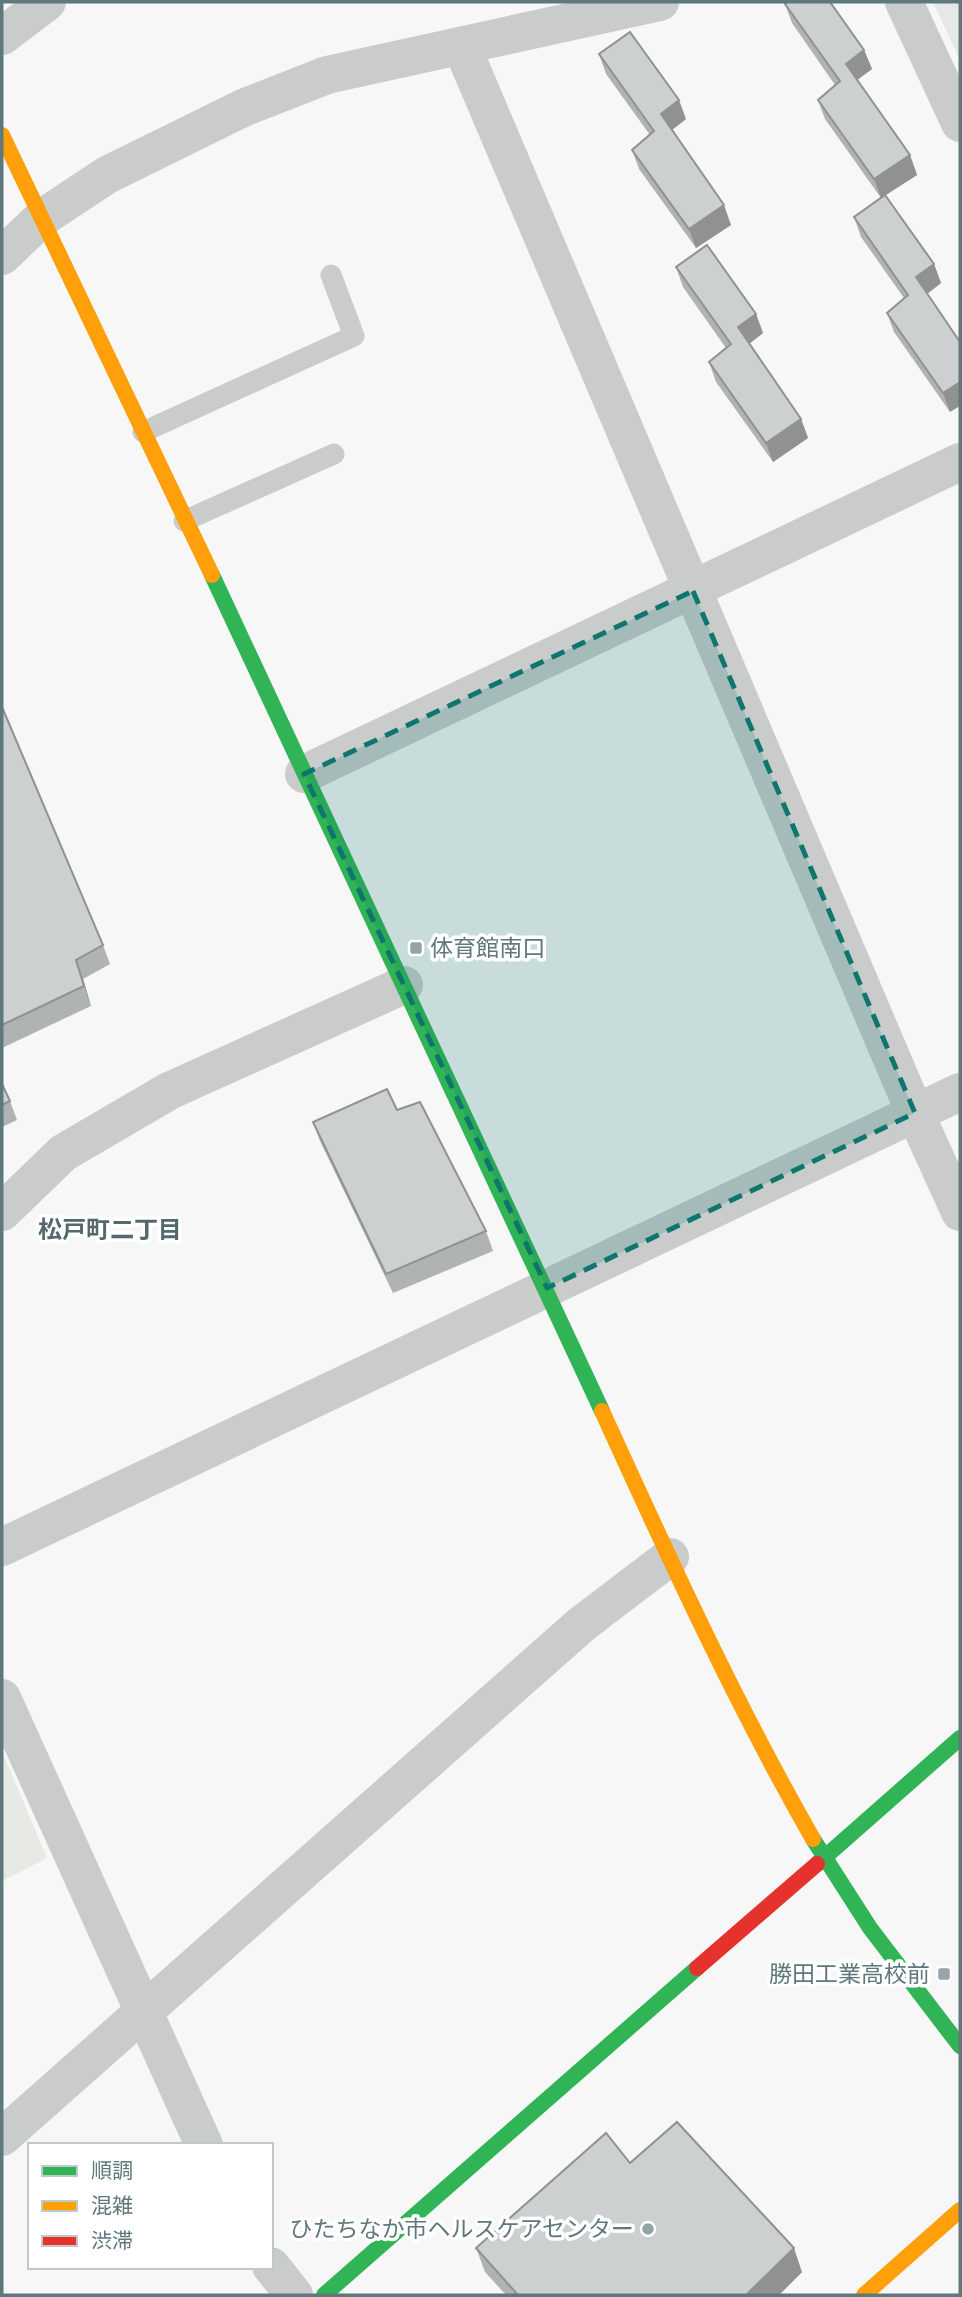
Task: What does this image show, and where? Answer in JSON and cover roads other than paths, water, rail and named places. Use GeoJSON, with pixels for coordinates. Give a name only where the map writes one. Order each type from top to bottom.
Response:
{"type":"FeatureCollection","features":[{"type":"Feature","properties":{"kind":"street"},"geometry":{"type":"LineString","coordinates":[[2,36],[47,2]]}},
{"type":"Feature","properties":{"kind":"street"},"geometry":{"type":"LineString","coordinates":[[2,256],[42,218],[107,175],[243,108],[327,75],[660,2]]}},
{"type":"Feature","properties":{"kind":"street"},"geometry":{"type":"LineString","coordinates":[[904,2],[960,123]]}},
{"type":"Feature","properties":{"kind":"street"},"geometry":{"type":"LineString","coordinates":[[462,47],[915,1113],[960,1212]]}},
{"type":"Feature","properties":{"kind":"street"},"geometry":{"type":"LineString","coordinates":[[2,135],[547,1288],[721,1665],[823,1857],[856,1908],[960,2046]]}},
{"type":"Feature","properties":{"kind":"street"},"geometry":{"type":"LineString","coordinates":[[304,774],[960,462]]}},
{"type":"Feature","properties":{"kind":"street"},"geometry":{"type":"LineString","coordinates":[[2,1212],[63,1153],[169,1091],[404,985]]}},
{"type":"Feature","properties":{"kind":"street"},"geometry":{"type":"LineString","coordinates":[[2,1547],[960,1092]]}},
{"type":"Feature","properties":{"kind":"street"},"geometry":{"type":"LineString","coordinates":[[2,2137],[572,1633],[670,1557]]}},
{"type":"Feature","properties":{"kind":"street"},"geometry":{"type":"LineString","coordinates":[[2,1698],[203,2143]]}},
{"type":"Feature","properties":{"kind":"street"},"geometry":{"type":"LineString","coordinates":[[324,2295],[960,1738]]}},
{"type":"Feature","properties":{"kind":"street"},"geometry":{"type":"LineString","coordinates":[[864,2295],[960,2210]]}},
{"type":"Feature","properties":{"kind":"street"},"geometry":{"type":"LineString","coordinates":[[273,2269],[294,2295]]}},
{"type":"Feature","properties":{"kind":"lane"},"geometry":{"type":"LineString","coordinates":[[143,432],[354,336],[331,275]]}},
{"type":"Feature","properties":{"kind":"lane"},"geometry":{"type":"LineString","coordinates":[[184,521],[334,454]]}},
{"type":"Feature","properties":{"kind":"place","name":"体育館南口"},"geometry":{"type":"Point","coordinates":[416,948]}},
{"type":"Feature","properties":{"kind":"place","name":"勝田工業高校前"},"geometry":{"type":"Point","coordinates":[944,1974]}},
{"type":"Feature","properties":{"kind":"place","name":"ひたちなか市ヘルスケアセンター"},"geometry":{"type":"Point","coordinates":[648,2229]}},
{"type":"Feature","properties":{"kind":"district","name":"松戸町二丁目"},"geometry":{"type":"Point","coordinates":[110,1230]}}]}
